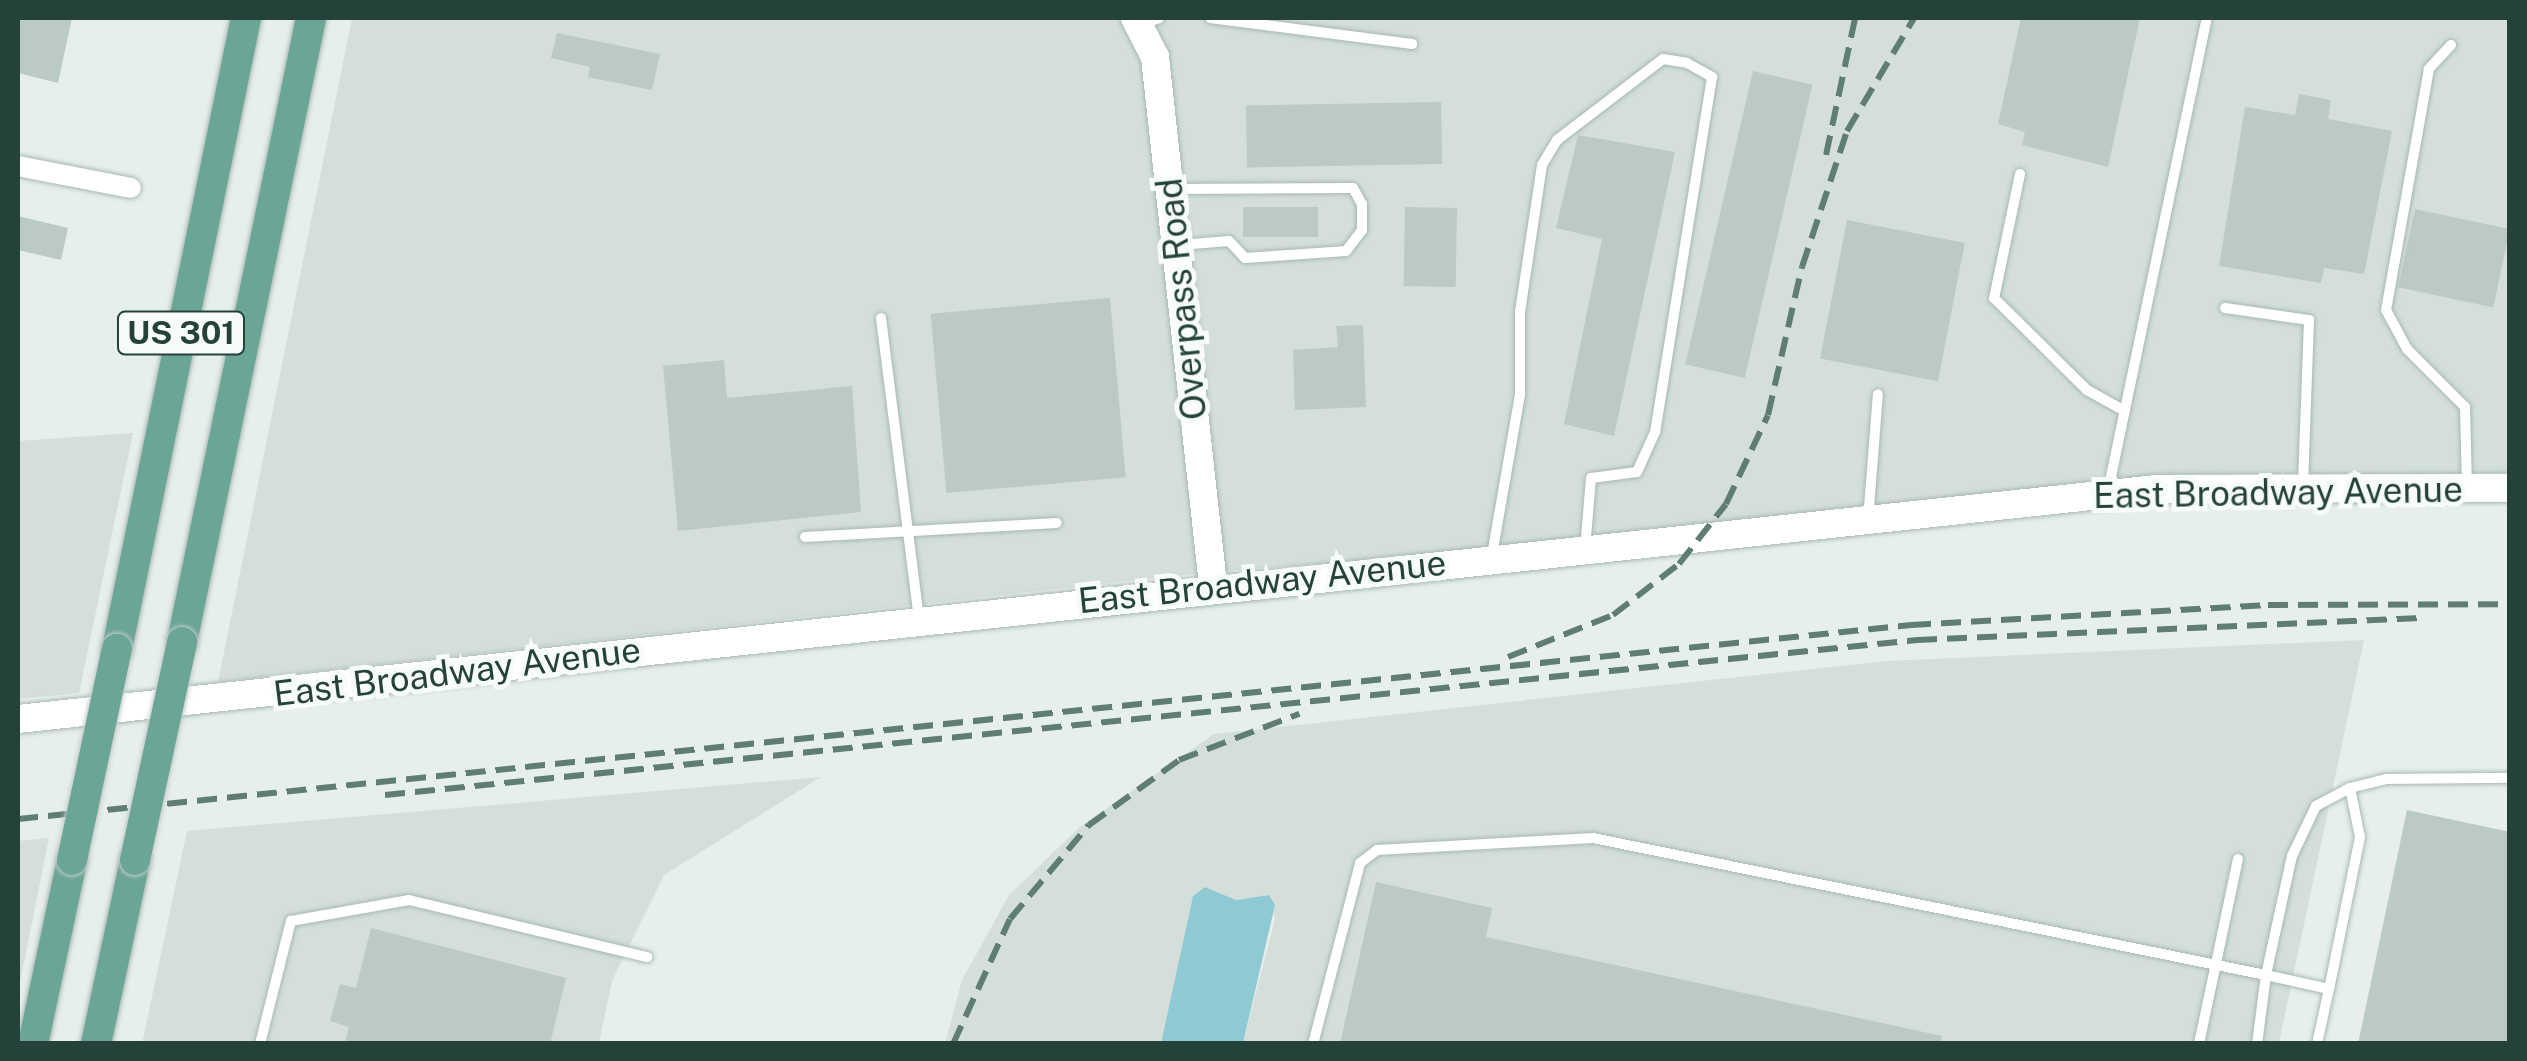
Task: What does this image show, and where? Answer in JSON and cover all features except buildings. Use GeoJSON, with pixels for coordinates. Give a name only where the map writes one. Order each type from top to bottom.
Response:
{"type":"FeatureCollection","features":[{"type":"Feature","properties":{"kind":"main road","name":"US 301"},"geometry":{"type":"LineString","coordinates":[[33,1044],[246,18]]}},
{"type":"Feature","properties":{"kind":"main road","name":"US 301"},"geometry":{"type":"LineString","coordinates":[[96,1044],[311,18]]}},
{"type":"Feature","properties":{"kind":"main road","name":"Overpass Road"},"geometry":{"type":"LineString","coordinates":[[1145,20],[1155,57],[1213,585]]}},
{"type":"Feature","properties":{"kind":"main road","name":"East Broadway Avenue"},"geometry":{"type":"LineString","coordinates":[[18,719],[1213,585],[2107,494],[2303,488],[2510,488]]}},
{"type":"Feature","properties":{"kind":"street"},"geometry":{"type":"LineString","coordinates":[[18,166],[131,188]]}},
{"type":"Feature","properties":{"kind":"lane"},"geometry":{"type":"LineString","coordinates":[[1210,18],[1412,44]]}},
{"type":"Feature","properties":{"kind":"lane"},"geometry":{"type":"LineString","coordinates":[[2107,494],[2208,18]]}},
{"type":"Feature","properties":{"kind":"lane"},"geometry":{"type":"LineString","coordinates":[[2451,46],[2429,69],[2386,310],[2407,350],[2465,407],[2467,488]]}},
{"type":"Feature","properties":{"kind":"lane"},"geometry":{"type":"LineString","coordinates":[[1492,559],[1542,166],[1556,140],[1662,59],[1688,63],[1712,78],[1655,432],[1637,472],[1590,478],[1585,550]]}},
{"type":"Feature","properties":{"kind":"lane"},"geometry":{"type":"LineString","coordinates":[[2020,174],[1994,298],[2088,390],[2125,411]]}},
{"type":"Feature","properties":{"kind":"lane"},"geometry":{"type":"LineString","coordinates":[[1170,189],[1353,188],[1362,204],[1362,230],[1346,251],[1244,258],[1229,241],[1176,245]]}},
{"type":"Feature","properties":{"kind":"lane"},"geometry":{"type":"LineString","coordinates":[[2225,308],[2309,320],[2303,488]]}},
{"type":"Feature","properties":{"kind":"lane"},"geometry":{"type":"LineString","coordinates":[[881,318],[920,619]]}},
{"type":"Feature","properties":{"kind":"lane"},"geometry":{"type":"LineString","coordinates":[[1868,521],[1878,394]]}},
{"type":"Feature","properties":{"kind":"lane"},"geometry":{"type":"LineString","coordinates":[[806,537],[1057,523]]}},
{"type":"Feature","properties":{"kind":"lane"},"geometry":{"type":"LineString","coordinates":[[2258,1044],[2266,975],[2292,856],[2316,806],[2350,788],[2510,778]]}},
{"type":"Feature","properties":{"kind":"lane"},"geometry":{"type":"LineString","coordinates":[[2317,1044],[2360,837],[2350,788]]}},
{"type":"Feature","properties":{"kind":"lane"},"geometry":{"type":"LineString","coordinates":[[1314,1044],[1349,879],[1378,850],[1593,838],[2329,989]]}},
{"type":"Feature","properties":{"kind":"lane"},"geometry":{"type":"LineString","coordinates":[[2199,1044],[2238,859]]}},
{"type":"Feature","properties":{"kind":"lane"},"geometry":{"type":"LineString","coordinates":[[260,1044],[291,922],[409,900],[647,957]]}},
{"type":"Feature","properties":{"kind":"shaded area"},"geometry":{"type":"Polygon","coordinates":[[[352,18],[1121,18],[1144,62],[1201,573],[218,682],[352,18]]]}},
{"type":"Feature","properties":{"kind":"shaded area"},"geometry":{"type":"Polygon","coordinates":[[[1150,18],[2509,18],[2509,475],[1223,571],[1150,18]]]}},
{"type":"Feature","properties":{"kind":"shaded area"},"geometry":{"type":"Polygon","coordinates":[[[133,433],[79,693],[18,699],[18,441],[133,433]]]}},
{"type":"Feature","properties":{"kind":"shaded area"},"geometry":{"type":"Polygon","coordinates":[[[2364,640],[2279,1043],[1243,1043],[1275,919],[1269,895],[1236,900],[1205,887],[1193,896],[1161,1043],[945,1044],[962,980],[1009,895],[1081,826],[1214,734],[1887,661],[2364,640]]]}},
{"type":"Feature","properties":{"kind":"shaded area"},"geometry":{"type":"Polygon","coordinates":[[[821,777],[664,875],[612,981],[599,1043],[142,1044],[187,831],[821,777]]]}},
{"type":"Feature","properties":{"kind":"shaded area"},"geometry":{"type":"Polygon","coordinates":[[[49,838],[18,992],[18,841],[49,838]]]}},
{"type":"Feature","properties":{"kind":"water"},"geometry":{"type":"Polygon","coordinates":[[[1205,887],[1236,900],[1269,895],[1275,905],[1243,1043],[1161,1043],[1193,896],[1205,887]]]}},
{"type":"Feature","properties":{"kind":"railway"},"geometry":{"type":"LineString","coordinates":[[1826,155],[1855,18]]}},
{"type":"Feature","properties":{"kind":"railway"},"geometry":{"type":"LineString","coordinates":[[1508,657],[1613,615],[1679,564],[1726,504],[1768,415],[1802,267],[1847,131],[1914,18]]}},
{"type":"Feature","properties":{"kind":"railway"},"geometry":{"type":"LineString","coordinates":[[18,819],[1911,625],[2268,605],[2510,604]]}},
{"type":"Feature","properties":{"kind":"railway"},"geometry":{"type":"LineString","coordinates":[[385,795],[1917,640],[2421,618]]}},
{"type":"Feature","properties":{"kind":"railway"},"geometry":{"type":"LineString","coordinates":[[953,1044],[1010,919],[1089,825],[1179,760],[1299,714]]}}]}
